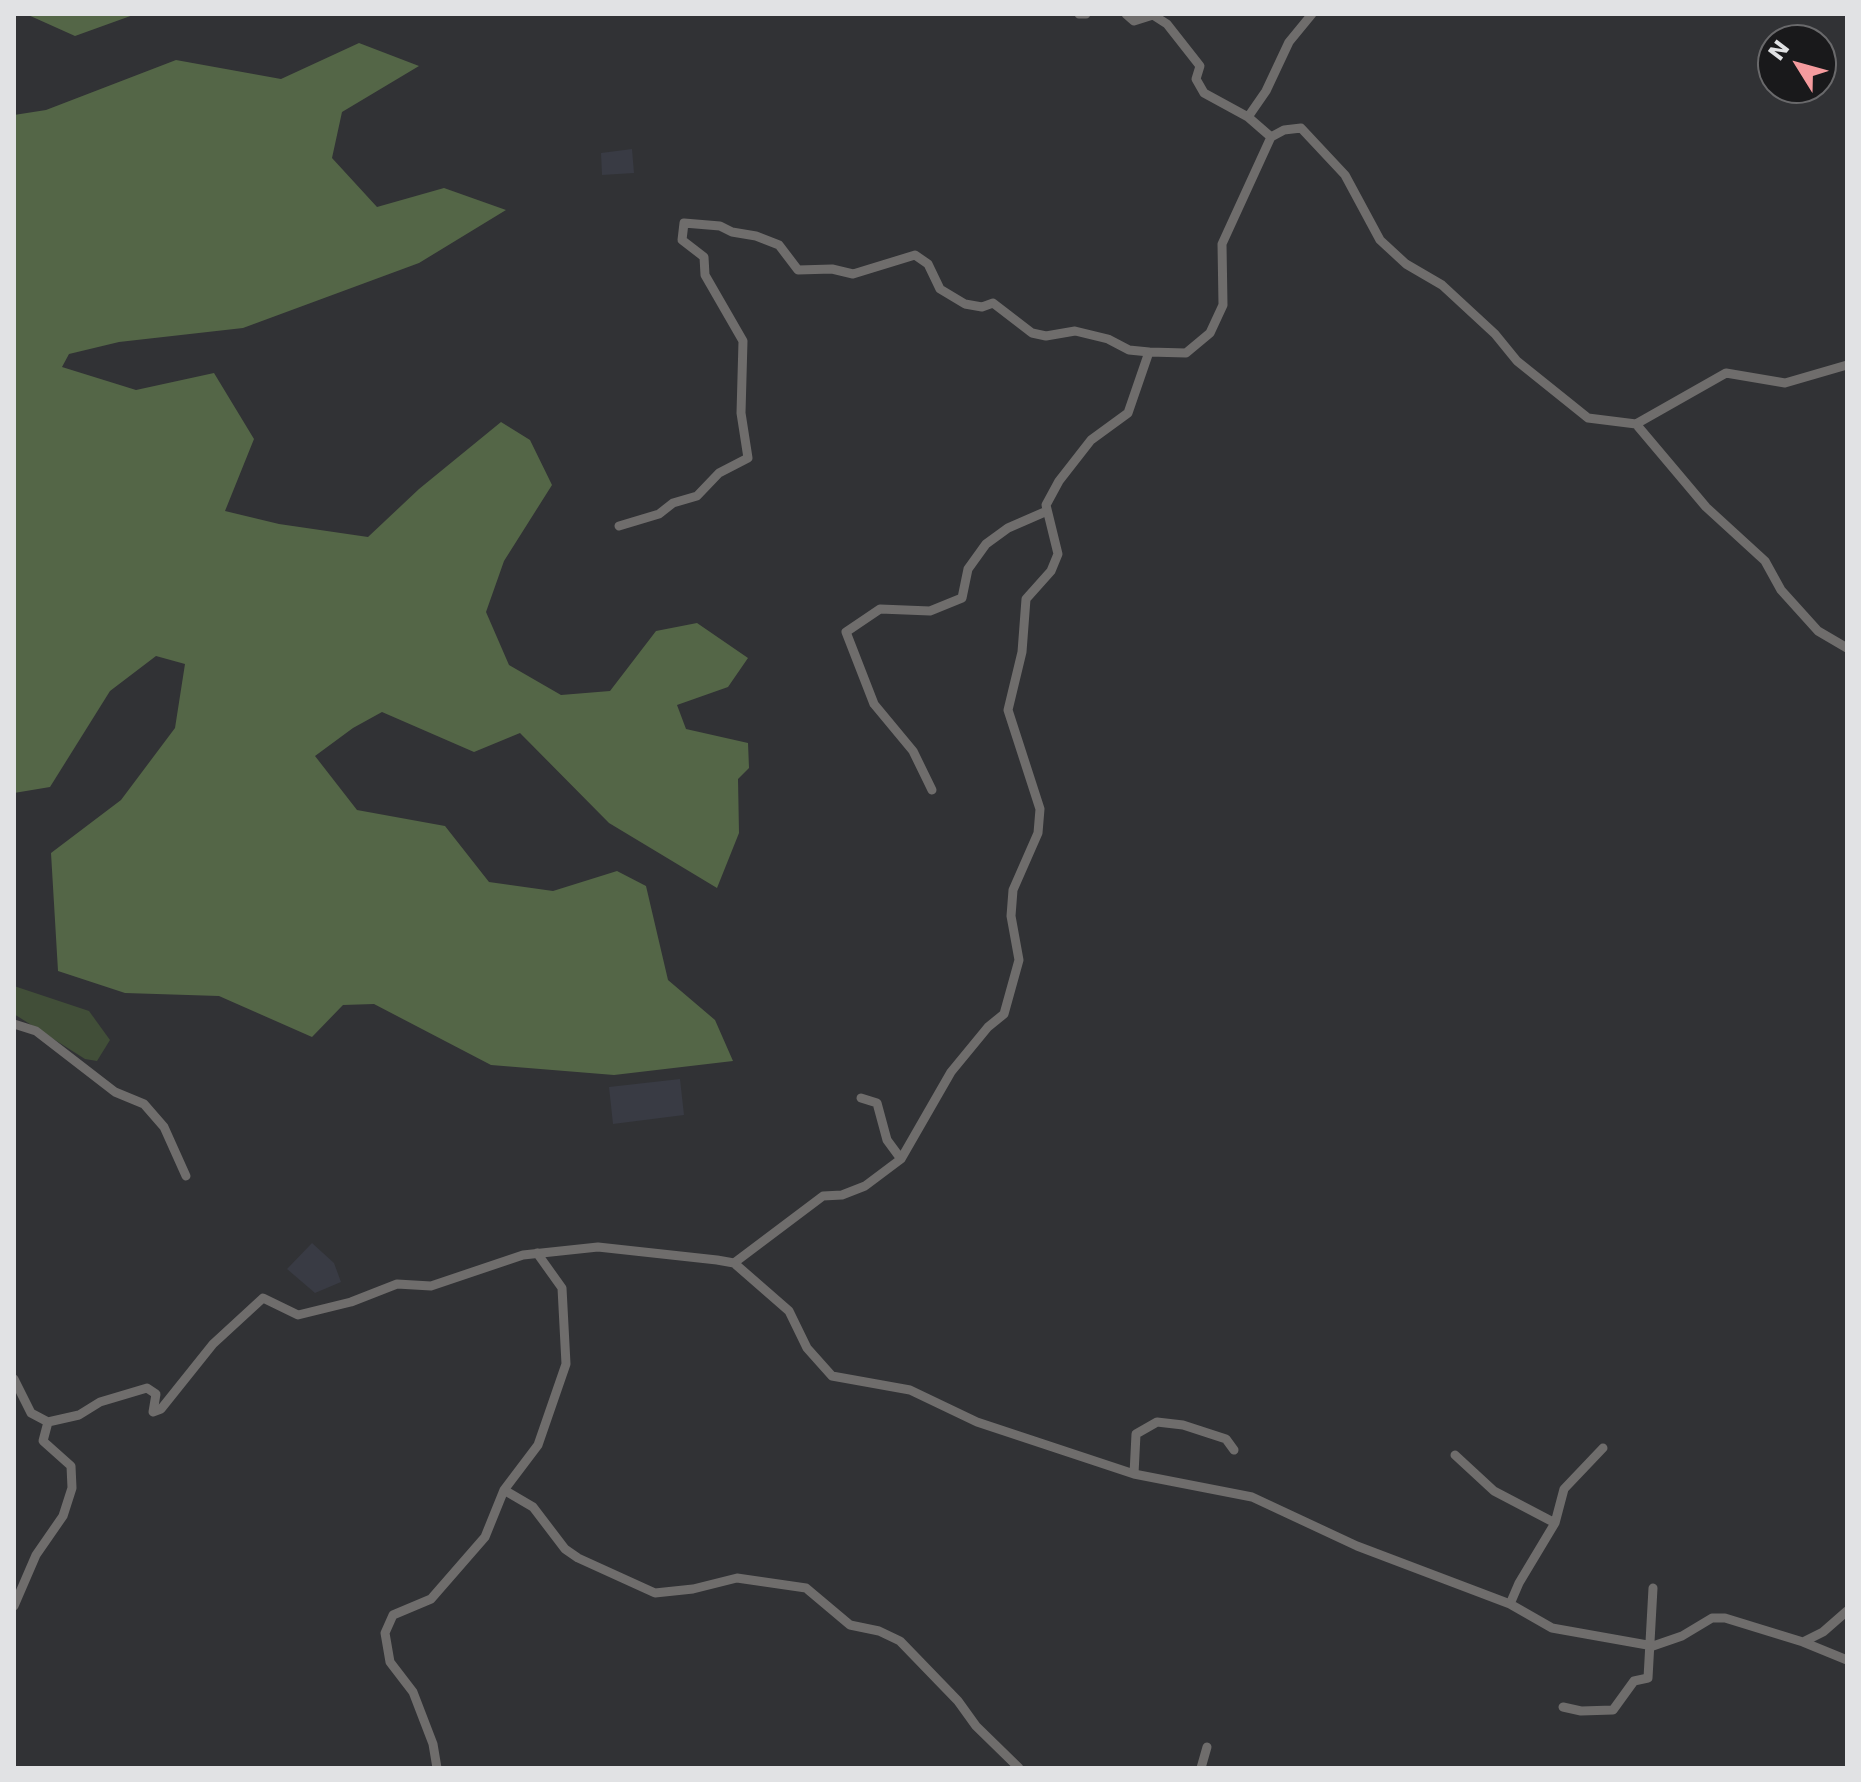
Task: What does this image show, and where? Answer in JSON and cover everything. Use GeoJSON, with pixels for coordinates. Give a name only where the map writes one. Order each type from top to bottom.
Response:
{"type":"FeatureCollection","features":[{"type":"Feature","properties":{"kind":"street"},"geometry":{"type":"LineString","coordinates":[[1079,14],[1086,14]]}},
{"type":"Feature","properties":{"kind":"street"},"geometry":{"type":"LineString","coordinates":[[1126,14],[1134,21],[1153,15],[1167,24],[1200,66],[1196,79],[1204,93],[1248,117],[1271,137]]}},
{"type":"Feature","properties":{"kind":"street"},"geometry":{"type":"LineString","coordinates":[[1248,117],[1266,91],[1289,42],[1312,14]]}},
{"type":"Feature","properties":{"kind":"street"},"geometry":{"type":"LineString","coordinates":[[619,526],[659,514],[673,503],[697,496],[719,473],[748,458],[741,413],[743,341],[705,275],[704,257],[682,240],[684,223],[720,226],[768,240],[779,245],[798,270],[832,269],[853,274],[915,255],[928,264],[940,289],[965,304],[982,307],[993,303],[1032,333],[1046,336],[1075,331],[1108,339],[1129,350],[1186,353],[1210,333],[1223,305],[1222,244],[1271,137],[1284,130],[1301,128],[1345,175],[1380,240],[1406,264],[1442,285],[1495,334],[1517,361],[1588,418],[1636,424],[1726,373],[1785,383],[1847,365]]}},
{"type":"Feature","properties":{"kind":"street"},"geometry":{"type":"LineString","coordinates":[[734,1263],[823,1196],[842,1195],[865,1186],[901,1159],[951,1072],[988,1027],[1004,1014],[1019,960],[1011,916],[1013,890],[1038,833],[1040,809],[1008,710],[1022,652],[1026,599],[1051,571],[1058,554],[1047,511],[1050,495],[1091,440],[1130,409],[1149,352]]}},
{"type":"Feature","properties":{"kind":"street"},"geometry":{"type":"LineString","coordinates":[[1636,424],[1706,507],[1765,561],[1781,590],[1818,631],[1847,648]]}},
{"type":"Feature","properties":{"kind":"street"},"geometry":{"type":"LineString","coordinates":[[932,790],[913,751],[874,704],[846,632],[880,609],[930,611],[962,598],[968,569],[986,544],[1008,528],[1047,511]]}},
{"type":"Feature","properties":{"kind":"street"},"geometry":{"type":"LineString","coordinates":[[14,1024],[36,1031],[115,1092],[144,1104],[164,1127],[186,1176]]}},
{"type":"Feature","properties":{"kind":"street"},"geometry":{"type":"LineString","coordinates":[[861,1098],[877,1103],[887,1140],[901,1159]]}},
{"type":"Feature","properties":{"kind":"street"},"geometry":{"type":"LineString","coordinates":[[14,1379],[31,1413],[48,1422],[79,1415],[100,1402],[147,1388],[156,1394],[153,1412],[161,1409],[213,1344],[263,1298],[298,1315],[351,1302],[397,1284],[431,1286],[537,1253],[598,1247],[734,1263],[789,1311],[807,1348],[832,1376],[910,1390],[977,1422],[1134,1474],[1252,1497],[1357,1546],[1510,1604],[1552,1628],[1653,1646],[1682,1636],[1712,1618],[1725,1618],[1803,1642],[1847,1660]]}},
{"type":"Feature","properties":{"kind":"street"},"geometry":{"type":"LineString","coordinates":[[437,1768],[433,1744],[413,1692],[390,1662],[385,1633],[393,1615],[431,1599],[485,1537],[504,1490],[538,1445],[566,1364],[562,1288],[537,1253]]}},
{"type":"Feature","properties":{"kind":"street"},"geometry":{"type":"LineString","coordinates":[[14,1606],[36,1555],[61,1521],[72,1488],[71,1466],[43,1441],[48,1422]]}},
{"type":"Feature","properties":{"kind":"street"},"geometry":{"type":"LineString","coordinates":[[1134,1474],[1136,1434],[1157,1422],[1183,1425],[1226,1439],[1234,1450]]}},
{"type":"Feature","properties":{"kind":"street"},"geometry":{"type":"LineString","coordinates":[[1510,1604],[1555,1523],[1564,1489],[1573,1476],[1603,1448]]}},
{"type":"Feature","properties":{"kind":"street"},"geometry":{"type":"LineString","coordinates":[[1455,1455],[1494,1491],[1555,1523]]}},
{"type":"Feature","properties":{"kind":"street"},"geometry":{"type":"LineString","coordinates":[[504,1490],[533,1507],[565,1549],[578,1558],[655,1593],[693,1589],[737,1578],[806,1588],[850,1625],[879,1631],[900,1641],[958,1701],[976,1726],[1019,1768]]}},
{"type":"Feature","properties":{"kind":"street"},"geometry":{"type":"LineString","coordinates":[[1563,1707],[1581,1711],[1613,1710],[1634,1681],[1648,1678],[1653,1646],[1653,1588]]}},
{"type":"Feature","properties":{"kind":"street"},"geometry":{"type":"LineString","coordinates":[[1803,1642],[1823,1632],[1847,1611]]}},
{"type":"Feature","properties":{"kind":"street"},"geometry":{"type":"LineString","coordinates":[[1201,1768],[1207,1747]]}},
{"type":"Feature","properties":{"kind":"shaded area"},"geometry":{"type":"Polygon","coordinates":[[[632,149],[634,173],[602,175],[601,153],[632,149]]]}},
{"type":"Feature","properties":{"kind":"shaded area"},"geometry":{"type":"Polygon","coordinates":[[[680,1079],[684,1115],[613,1124],[609,1087],[680,1079]]]}},
{"type":"Feature","properties":{"kind":"shaded area"},"geometry":{"type":"Polygon","coordinates":[[[312,1243],[334,1263],[341,1282],[315,1293],[287,1269],[312,1243]]]}},
{"type":"Feature","properties":{"kind":"green space"},"geometry":{"type":"Polygon","coordinates":[[[26,14],[136,14],[75,36],[26,14]]]}},
{"type":"Feature","properties":{"kind":"green space"},"geometry":{"type":"Polygon","coordinates":[[[359,43],[419,66],[342,112],[332,158],[377,207],[444,188],[506,210],[419,263],[243,328],[119,342],[69,354],[62,367],[136,390],[214,373],[254,439],[225,511],[279,524],[368,537],[419,489],[501,422],[530,440],[552,485],[504,561],[486,612],[509,665],[561,695],[610,691],[656,631],[697,623],[748,658],[728,687],[677,705],[686,729],[748,743],[749,768],[738,779],[739,833],[717,888],[609,823],[520,733],[474,752],[382,712],[353,728],[315,756],[357,810],[445,826],[489,882],[553,891],[617,871],[646,886],[668,980],[715,1020],[733,1061],[614,1075],[491,1065],[374,1004],[343,1005],[312,1037],[219,996],[125,993],[58,971],[51,853],[121,800],[175,728],[185,664],[156,656],[110,691],[50,787],[14,793],[14,115],[46,110],[176,60],[281,79],[359,43]]]}},
{"type":"Feature","properties":{"kind":"green space"},"geometry":{"type":"Polygon","coordinates":[[[14,986],[89,1011],[110,1040],[97,1061],[85,1059],[14,1014],[14,986]]]}}]}
